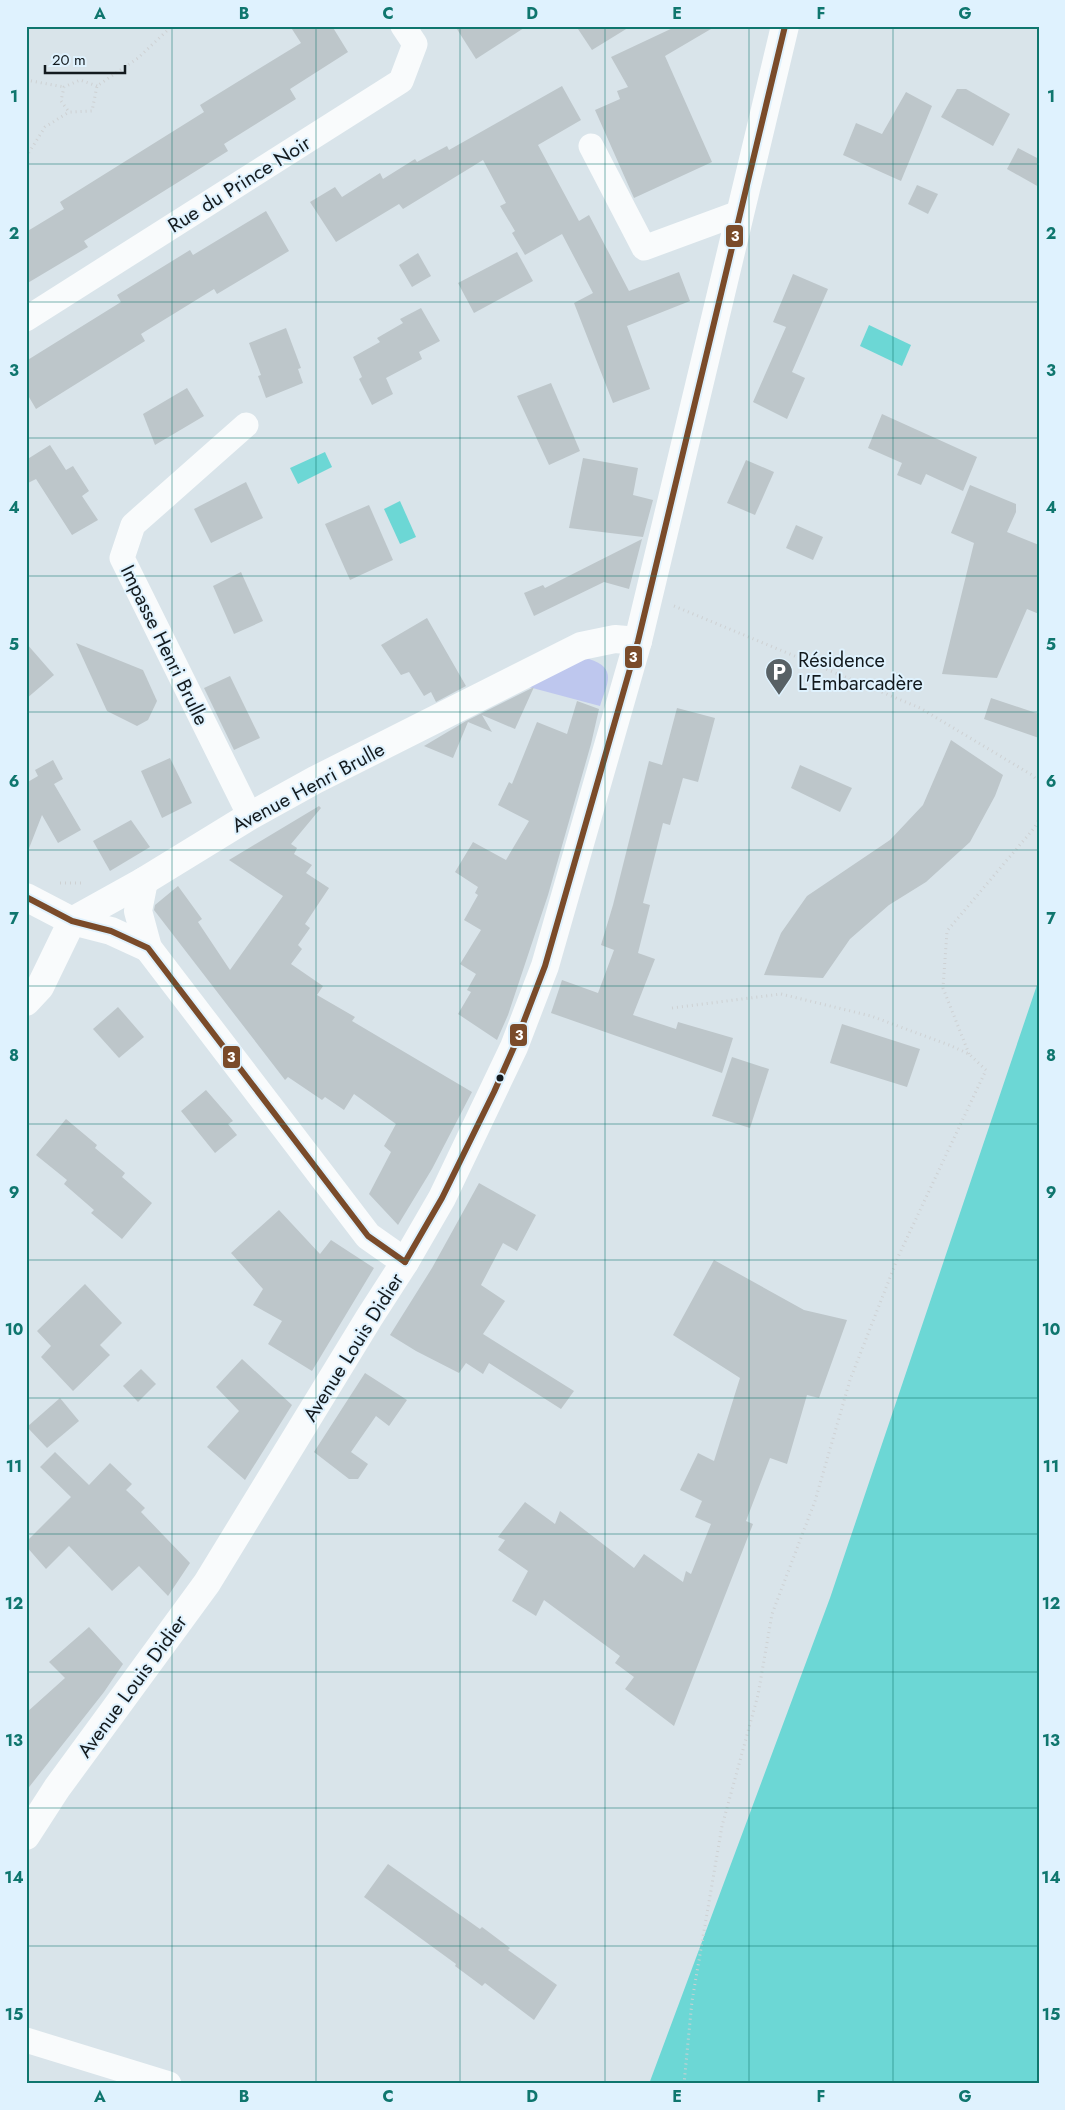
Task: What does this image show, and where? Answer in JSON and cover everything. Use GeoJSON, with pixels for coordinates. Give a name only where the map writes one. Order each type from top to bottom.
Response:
{"type":"FeatureCollection","features":[{"type":"Feature","properties":{"kind":"main road","name":"Avenue Louis Didier"},"geometry":{"type":"LineString","coordinates":[[26,1836],[57,1788],[207,1583],[405,1262],[442,1198],[514,1047],[546,966],[638,641],[785,26]]}},
{"type":"Feature","properties":{"kind":"main road","name":"Avenue Henri Brulle"},"geometry":{"type":"LineString","coordinates":[[72,922],[144,882],[250,816],[315,780],[581,646],[615,639],[638,641]]}},
{"type":"Feature","properties":{"kind":"main road"},"geometry":{"type":"LineString","coordinates":[[144,882],[138,911],[148,948],[368,1236],[405,1262]]}},
{"type":"Feature","properties":{"kind":"main road"},"geometry":{"type":"LineString","coordinates":[[26,897],[72,922],[111,931],[148,948]]}},
{"type":"Feature","properties":{"kind":"main road"},"geometry":{"type":"LineString","coordinates":[[26,1002],[40,987],[72,922]]}},
{"type":"Feature","properties":{"kind":"street","name":"Rue du Prince Noir"},"geometry":{"type":"LineString","coordinates":[[26,319],[401,81],[415,44],[403,26]]}},
{"type":"Feature","properties":{"kind":"street"},"geometry":{"type":"LineString","coordinates":[[591,146],[644,248],[740,213]]}},
{"type":"Feature","properties":{"kind":"street","name":"Impasse Henri Brulle"},"geometry":{"type":"LineString","coordinates":[[246,425],[133,525],[122,558],[250,816]]}},
{"type":"Feature","properties":{"kind":"street"},"geometry":{"type":"LineString","coordinates":[[26,2040],[169,2084]]}},
{"type":"Feature","properties":{"kind":"path"},"geometry":{"type":"LineString","coordinates":[[26,157],[45,127],[69,112],[92,110],[97,86],[138,58],[172,26]]}},
{"type":"Feature","properties":{"kind":"path"},"geometry":{"type":"LineString","coordinates":[[26,80],[64,87],[80,80],[97,86]]}},
{"type":"Feature","properties":{"kind":"path"},"geometry":{"type":"LineString","coordinates":[[64,87],[61,100],[69,112]]}},
{"type":"Feature","properties":{"kind":"path"},"geometry":{"type":"LineString","coordinates":[[668,604],[920,708],[1032,775],[1039,782]]}},
{"type":"Feature","properties":{"kind":"path"},"geometry":{"type":"LineString","coordinates":[[969,1054],[943,988],[947,931],[1035,827],[1039,819]]}},
{"type":"Feature","properties":{"kind":"path"},"geometry":{"type":"LineString","coordinates":[[672,1008],[780,994],[871,1016],[969,1054],[986,1070],[894,1266],[850,1380],[815,1501],[772,1614],[758,1695],[722,1826],[692,2001],[684,2084]]}},
{"type":"Feature","properties":{"kind":"shaded area"},"geometry":{"type":"Polygon","coordinates":[[[869,325],[911,345],[902,366],[860,346],[869,325]]]}},
{"type":"Feature","properties":{"kind":"shaded area"},"geometry":{"type":"Polygon","coordinates":[[[325,452],[332,467],[298,484],[290,468],[325,452]]]}},
{"type":"Feature","properties":{"kind":"shaded area"},"geometry":{"type":"Polygon","coordinates":[[[400,501],[416,537],[400,544],[384,509],[400,501]]]}},
{"type":"Feature","properties":{"kind":"shaded area"},"geometry":{"type":"Polygon","coordinates":[[[589,659],[604,667],[607,672],[607,684],[600,706],[525,686],[575,661],[589,659]]]}},
{"type":"Feature","properties":{"kind":"shaded area"},"geometry":{"type":"Polygon","coordinates":[[[1039,979],[1039,2084],[649,2084],[830,1598],[1039,979]]]}},
{"type":"Feature","properties":{"kind":"building"},"geometry":{"type":"Polygon","coordinates":[[[290,26],[332,26],[348,52],[290,89],[296,99],[224,144],[228,151],[84,241],[88,247],[26,284],[26,232],[64,209],[60,202],[204,112],[200,105],[301,43],[290,26]]]}},
{"type":"Feature","properties":{"kind":"building"},"geometry":{"type":"Polygon","coordinates":[[[455,26],[527,26],[476,59],[455,26]]]}},
{"type":"Feature","properties":{"kind":"building"},"geometry":{"type":"Polygon","coordinates":[[[576,26],[631,26],[592,50],[576,26]]]}},
{"type":"Feature","properties":{"kind":"building"},"geometry":{"type":"Polygon","coordinates":[[[677,26],[716,26],[665,56],[712,162],[634,198],[595,110],[620,99],[617,91],[628,87],[611,57],[677,26]]]}},
{"type":"Feature","properties":{"kind":"building"},"geometry":{"type":"Polygon","coordinates":[[[562,86],[581,120],[538,145],[579,221],[589,215],[629,291],[679,272],[690,301],[627,326],[650,389],[613,403],[574,303],[593,293],[562,234],[525,255],[512,233],[515,231],[500,206],[506,203],[483,160],[403,209],[399,204],[336,242],[310,202],[335,187],[342,197],[380,173],[383,179],[415,159],[417,162],[447,146],[449,150],[562,86]]]}},
{"type":"Feature","properties":{"kind":"building"},"geometry":{"type":"Polygon","coordinates":[[[957,89],[966,89],[1010,114],[993,146],[941,117],[957,89]]]}},
{"type":"Feature","properties":{"kind":"building"},"geometry":{"type":"Polygon","coordinates":[[[906,92],[932,106],[901,181],[843,155],[856,123],[882,134],[906,92]]]}},
{"type":"Feature","properties":{"kind":"building"},"geometry":{"type":"Polygon","coordinates":[[[1018,148],[1039,159],[1039,187],[1007,169],[1018,148]]]}},
{"type":"Feature","properties":{"kind":"building"},"geometry":{"type":"Polygon","coordinates":[[[917,185],[938,194],[928,214],[908,204],[917,185]]]}},
{"type":"Feature","properties":{"kind":"building"},"geometry":{"type":"Polygon","coordinates":[[[266,211],[289,251],[217,294],[214,289],[141,334],[145,341],[36,409],[26,392],[26,361],[121,302],[117,295],[190,250],[193,255],[266,211]]]}},
{"type":"Feature","properties":{"kind":"building"},"geometry":{"type":"Polygon","coordinates":[[[517,252],[533,281],[474,313],[458,283],[517,252]]]}},
{"type":"Feature","properties":{"kind":"building"},"geometry":{"type":"Polygon","coordinates":[[[418,253],[431,276],[412,287],[399,265],[418,253]]]}},
{"type":"Feature","properties":{"kind":"building"},"geometry":{"type":"Polygon","coordinates":[[[793,274],[828,289],[792,372],[805,378],[787,419],[753,402],[786,327],[773,322],[793,274]]]}},
{"type":"Feature","properties":{"kind":"building"},"geometry":{"type":"Polygon","coordinates":[[[421,308],[440,341],[419,352],[422,359],[386,378],[393,394],[372,405],[359,379],[362,377],[353,357],[380,342],[377,338],[403,323],[400,319],[421,308]]]}},
{"type":"Feature","properties":{"kind":"building"},"geometry":{"type":"Polygon","coordinates":[[[286,328],[301,368],[298,369],[303,383],[266,398],[258,376],[261,375],[249,343],[286,328]]]}},
{"type":"Feature","properties":{"kind":"building"},"geometry":{"type":"Polygon","coordinates":[[[551,383],[580,451],[549,465],[517,396],[551,383]]]}},
{"type":"Feature","properties":{"kind":"building"},"geometry":{"type":"Polygon","coordinates":[[[187,388],[204,416],[155,445],[143,414],[187,388]]]}},
{"type":"Feature","properties":{"kind":"building"},"geometry":{"type":"Polygon","coordinates":[[[882,414],[977,457],[963,491],[926,474],[921,485],[897,475],[902,463],[868,448],[882,414]]]}},
{"type":"Feature","properties":{"kind":"building"},"geometry":{"type":"Polygon","coordinates":[[[50,445],[66,470],[73,466],[89,491],[82,496],[98,520],[72,535],[36,479],[26,484],[26,460],[50,445]]]}},
{"type":"Feature","properties":{"kind":"building"},"geometry":{"type":"Polygon","coordinates":[[[583,458],[638,468],[633,495],[653,500],[643,537],[569,528],[583,458]]]}},
{"type":"Feature","properties":{"kind":"building"},"geometry":{"type":"Polygon","coordinates":[[[746,460],[774,472],[755,515],[727,503],[746,460]]]}},
{"type":"Feature","properties":{"kind":"building"},"geometry":{"type":"Polygon","coordinates":[[[246,482],[263,518],[211,543],[194,509],[246,482]]]}},
{"type":"Feature","properties":{"kind":"building"},"geometry":{"type":"Polygon","coordinates":[[[970,485],[1016,504],[1016,512],[1007,532],[1039,545],[1039,614],[1027,609],[997,678],[942,674],[974,543],[951,533],[970,485]]]}},
{"type":"Feature","properties":{"kind":"building"},"geometry":{"type":"Polygon","coordinates":[[[369,505],[393,560],[350,580],[325,524],[369,505]]]}},
{"type":"Feature","properties":{"kind":"building"},"geometry":{"type":"Polygon","coordinates":[[[796,525],[823,537],[813,560],[786,548],[796,525]]]}},
{"type":"Feature","properties":{"kind":"building"},"geometry":{"type":"Polygon","coordinates":[[[642,539],[629,589],[604,582],[534,616],[524,593],[543,585],[545,588],[642,539]]]}},
{"type":"Feature","properties":{"kind":"building"},"geometry":{"type":"Polygon","coordinates":[[[241,572],[263,621],[234,634],[213,586],[241,572]]]}},
{"type":"Feature","properties":{"kind":"building"},"geometry":{"type":"Polygon","coordinates":[[[427,618],[466,686],[436,702],[431,692],[424,696],[409,672],[401,675],[381,645],[427,618]]]}},
{"type":"Feature","properties":{"kind":"building"},"geometry":{"type":"Polygon","coordinates":[[[26,643],[54,675],[26,699],[26,643]]]}},
{"type":"Feature","properties":{"kind":"building"},"geometry":{"type":"Polygon","coordinates":[[[76,643],[143,670],[157,701],[148,720],[137,726],[107,711],[76,643]]]}},
{"type":"Feature","properties":{"kind":"building"},"geometry":{"type":"Polygon","coordinates":[[[230,676],[260,738],[234,750],[204,688],[230,676]]]}},
{"type":"Feature","properties":{"kind":"building"},"geometry":{"type":"Polygon","coordinates":[[[534,687],[515,729],[482,715],[492,732],[468,722],[453,758],[424,746],[466,721],[534,687]]]}},
{"type":"Feature","properties":{"kind":"building"},"geometry":{"type":"Polygon","coordinates":[[[991,698],[1039,714],[1039,738],[984,719],[991,698]]]}},
{"type":"Feature","properties":{"kind":"building"},"geometry":{"type":"Polygon","coordinates":[[[577,701],[599,709],[591,744],[548,895],[508,1015],[497,1040],[458,1014],[471,992],[467,990],[476,974],[460,964],[481,930],[464,920],[478,895],[475,893],[478,887],[455,872],[473,842],[506,860],[529,821],[498,805],[509,782],[512,784],[537,722],[567,734],[577,701]]]}},
{"type":"Feature","properties":{"kind":"building"},"geometry":{"type":"Polygon","coordinates":[[[677,708],[715,718],[698,782],[683,778],[670,825],[663,823],[643,903],[650,905],[638,953],[655,959],[633,1015],[676,1029],[678,1022],[733,1038],[722,1073],[551,1013],[562,980],[598,993],[614,950],[601,945],[613,905],[649,761],[662,765],[677,708]]]}},
{"type":"Feature","properties":{"kind":"building"},"geometry":{"type":"Polygon","coordinates":[[[951,740],[1003,775],[995,796],[970,842],[926,882],[889,905],[850,939],[823,978],[764,975],[781,933],[807,896],[890,840],[923,805],[951,740]]]}},
{"type":"Feature","properties":{"kind":"building"},"geometry":{"type":"Polygon","coordinates":[[[170,758],[192,803],[162,818],[141,771],[170,758]]]}},
{"type":"Feature","properties":{"kind":"building"},"geometry":{"type":"Polygon","coordinates":[[[53,760],[63,779],[54,784],[81,830],[58,843],[42,815],[28,851],[26,850],[26,783],[38,776],[35,770],[53,760]]]}},
{"type":"Feature","properties":{"kind":"building"},"geometry":{"type":"Polygon","coordinates":[[[800,765],[852,788],[840,812],[791,788],[800,765]]]}},
{"type":"Feature","properties":{"kind":"building"},"geometry":{"type":"Polygon","coordinates":[[[319,806],[321,808],[291,844],[297,848],[294,854],[312,865],[306,873],[329,888],[305,924],[310,928],[298,945],[302,949],[291,964],[323,986],[317,995],[355,1017],[352,1021],[472,1092],[432,1169],[398,1225],[369,1194],[391,1152],[384,1146],[396,1124],[354,1094],[344,1110],[325,1097],[322,1100],[288,1077],[285,1080],[154,910],[155,905],[178,886],[202,919],[198,922],[230,970],[283,896],[229,860],[319,806]]]}},
{"type":"Feature","properties":{"kind":"building"},"geometry":{"type":"Polygon","coordinates":[[[131,820],[150,847],[110,871],[93,841],[131,820]]]}},
{"type":"Feature","properties":{"kind":"building"},"geometry":{"type":"Polygon","coordinates":[[[118,1007],[144,1037],[119,1058],[93,1029],[118,1007]]]}},
{"type":"Feature","properties":{"kind":"building"},"geometry":{"type":"Polygon","coordinates":[[[842,1024],[920,1049],[907,1087],[830,1063],[842,1024]]]}},
{"type":"Feature","properties":{"kind":"building"},"geometry":{"type":"Polygon","coordinates":[[[732,1057],[769,1069],[750,1128],[712,1116],[732,1057]]]}},
{"type":"Feature","properties":{"kind":"building"},"geometry":{"type":"Polygon","coordinates":[[[206,1090],[233,1121],[228,1124],[237,1135],[215,1153],[181,1111],[206,1090]]]}},
{"type":"Feature","properties":{"kind":"building"},"geometry":{"type":"Polygon","coordinates":[[[66,1119],[97,1145],[95,1148],[125,1173],[122,1177],[152,1203],[122,1239],[91,1213],[94,1210],[64,1184],[67,1180],[36,1155],[66,1119]]]}},
{"type":"Feature","properties":{"kind":"building"},"geometry":{"type":"Polygon","coordinates":[[[479,1183],[536,1215],[517,1251],[503,1243],[481,1285],[505,1301],[483,1334],[574,1391],[561,1409],[489,1363],[483,1374],[466,1363],[459,1373],[390,1335],[432,1268],[479,1183]]]}},
{"type":"Feature","properties":{"kind":"building"},"geometry":{"type":"Polygon","coordinates":[[[279,1210],[320,1254],[331,1240],[374,1268],[312,1371],[268,1344],[282,1321],[253,1305],[263,1289],[231,1253],[279,1210]]]}},
{"type":"Feature","properties":{"kind":"building"},"geometry":{"type":"Polygon","coordinates":[[[714,1260],[804,1310],[847,1320],[819,1398],[807,1395],[787,1464],[770,1458],[746,1521],[753,1524],[674,1726],[625,1689],[634,1677],[615,1663],[620,1656],[544,1600],[536,1616],[512,1601],[528,1571],[498,1550],[505,1540],[498,1537],[525,1502],[555,1524],[560,1511],[634,1568],[644,1554],[683,1582],[686,1571],[691,1574],[711,1524],[695,1517],[702,1501],[680,1490],[698,1453],[714,1461],[740,1378],[673,1335],[714,1260]]]}},
{"type":"Feature","properties":{"kind":"building"},"geometry":{"type":"Polygon","coordinates":[[[85,1284],[122,1323],[100,1345],[110,1355],[73,1391],[41,1357],[51,1346],[37,1331],[85,1284]]]}},
{"type":"Feature","properties":{"kind":"building"},"geometry":{"type":"Polygon","coordinates":[[[242,1359],[292,1405],[245,1480],[207,1447],[239,1411],[216,1387],[242,1359]]]}},
{"type":"Feature","properties":{"kind":"building"},"geometry":{"type":"Polygon","coordinates":[[[141,1369],[156,1384],[138,1402],[123,1386],[141,1369]]]}},
{"type":"Feature","properties":{"kind":"building"},"geometry":{"type":"Polygon","coordinates":[[[365,1373],[407,1400],[389,1426],[376,1416],[351,1452],[368,1464],[358,1479],[349,1479],[314,1452],[365,1373]]]}},
{"type":"Feature","properties":{"kind":"building"},"geometry":{"type":"Polygon","coordinates":[[[60,1398],[79,1421],[47,1448],[27,1427],[60,1398]]]}},
{"type":"Feature","properties":{"kind":"building"},"geometry":{"type":"Polygon","coordinates":[[[55,1452],[89,1485],[110,1463],[132,1484],[126,1490],[145,1508],[141,1512],[190,1563],[168,1596],[139,1566],[112,1591],[69,1546],[46,1569],[26,1546],[26,1542],[71,1497],[40,1467],[55,1452]]]}},
{"type":"Feature","properties":{"kind":"building"},"geometry":{"type":"Polygon","coordinates":[[[89,1627],[123,1664],[104,1692],[26,1791],[26,1713],[65,1678],[49,1662],[89,1627]]]}},
{"type":"Feature","properties":{"kind":"building"},"geometry":{"type":"Polygon","coordinates":[[[388,1864],[480,1929],[482,1927],[510,1948],[508,1950],[557,1985],[534,2020],[485,1983],[482,1986],[455,1966],[456,1964],[364,1897],[388,1864]]]}},
{"type":"Feature","properties":{"kind":"transit line","name":"3"},"geometry":{"type":"LineString","coordinates":[[405,1262],[442,1198],[494,1092],[514,1047],[545,966],[638,641],[785,26]]}},
{"type":"Feature","properties":{"kind":"transit line","name":"3"},"geometry":{"type":"LineString","coordinates":[[26,897],[72,921],[111,931],[148,948],[368,1236],[405,1262]]}},
{"type":"Feature","properties":{"kind":"place","name":"Résidence L'Embarcadère"},"geometry":{"type":"Point","coordinates":[779,696]}}]}
